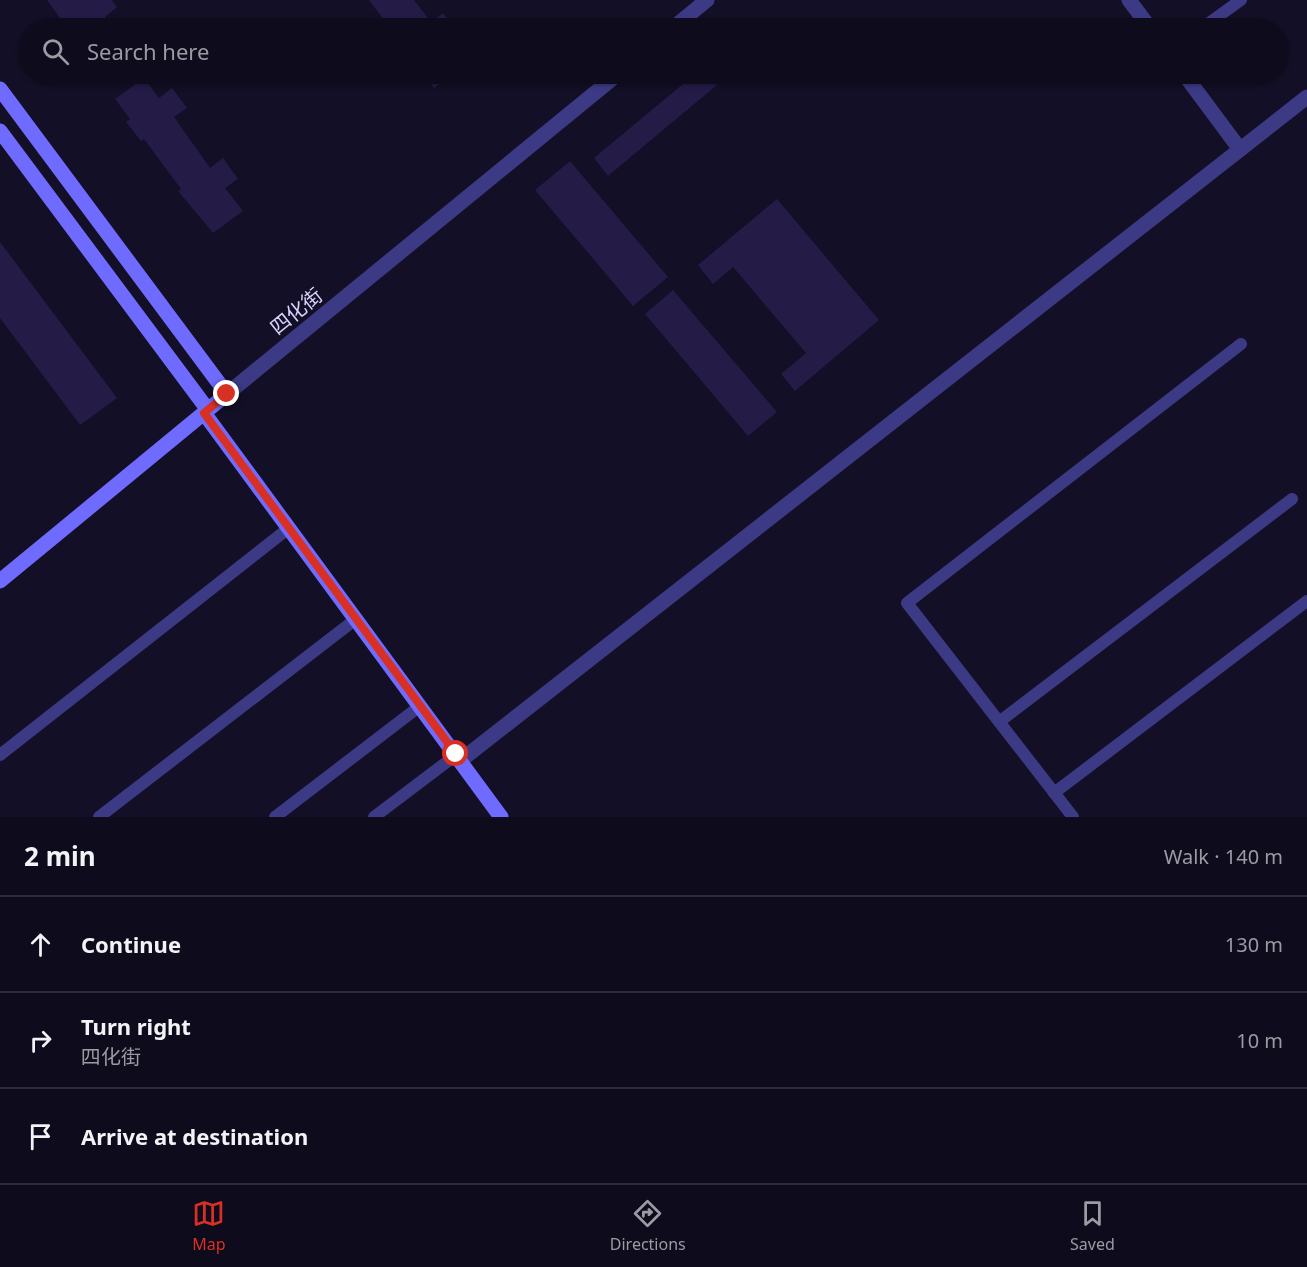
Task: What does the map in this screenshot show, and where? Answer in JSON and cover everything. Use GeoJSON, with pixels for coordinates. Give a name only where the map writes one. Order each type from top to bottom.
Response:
{"type":"FeatureCollection","features":[{"type":"Feature","properties":{"kind":"street"},"geometry":{"type":"LineString","coordinates":[[685,18],[707,0]]}},
{"type":"Feature","properties":{"kind":"street"},"geometry":{"type":"LineString","coordinates":[[1129,0],[1142,18]]}},
{"type":"Feature","properties":{"kind":"street","name":"四化街"},"geometry":{"type":"LineString","coordinates":[[0,581],[606,84]]}},
{"type":"Feature","properties":{"kind":"street"},"geometry":{"type":"LineString","coordinates":[[1191,84],[1239,148]]}},
{"type":"Feature","properties":{"kind":"street"},"geometry":{"type":"LineString","coordinates":[[0,89],[227,394]]}},
{"type":"Feature","properties":{"kind":"street"},"geometry":{"type":"LineString","coordinates":[[458,758],[768,522],[1239,148],[1307,97]]}},
{"type":"Feature","properties":{"kind":"street"},"geometry":{"type":"LineString","coordinates":[[0,131],[501,817]]}},
{"type":"Feature","properties":{"kind":"lane"},"geometry":{"type":"LineString","coordinates":[[1216,18],[1241,0]]}},
{"type":"Feature","properties":{"kind":"lane"},"geometry":{"type":"LineString","coordinates":[[1073,817],[907,603],[1241,344]]}},
{"type":"Feature","properties":{"kind":"lane"},"geometry":{"type":"LineString","coordinates":[[999,722],[1292,499]]}},
{"type":"Feature","properties":{"kind":"lane"},"geometry":{"type":"LineString","coordinates":[[0,755],[289,528]]}},
{"type":"Feature","properties":{"kind":"lane"},"geometry":{"type":"LineString","coordinates":[[1054,793],[1307,601]]}},
{"type":"Feature","properties":{"kind":"lane"},"geometry":{"type":"LineString","coordinates":[[99,817],[356,619]]}},
{"type":"Feature","properties":{"kind":"lane"},"geometry":{"type":"LineString","coordinates":[[275,817],[420,706]]}},
{"type":"Feature","properties":{"kind":"lane"},"geometry":{"type":"LineString","coordinates":[[374,817],[458,758]]}},
{"type":"Feature","properties":{"kind":"building"},"geometry":{"type":"Polygon","coordinates":[[[47,0],[112,0],[117,7],[106,18],[60,18],[47,0]]]}},
{"type":"Feature","properties":{"kind":"building"},"geometry":{"type":"Polygon","coordinates":[[[369,0],[414,0],[428,18],[382,18],[369,0]]]}},
{"type":"Feature","properties":{"kind":"building"},"geometry":{"type":"Polygon","coordinates":[[[443,13],[447,18],[436,18],[443,13]]]}},
{"type":"Feature","properties":{"kind":"building"},"geometry":{"type":"Polygon","coordinates":[[[136,84],[148,84],[159,98],[172,88],[187,108],[174,117],[210,168],[223,158],[238,179],[225,188],[243,211],[213,233],[178,191],[181,189],[144,139],[141,141],[126,122],[130,119],[115,99],[136,84]]]}},
{"type":"Feature","properties":{"kind":"building"},"geometry":{"type":"Polygon","coordinates":[[[683,84],[717,85],[608,176],[594,158],[683,84]]]}},
{"type":"Feature","properties":{"kind":"building"},"geometry":{"type":"Polygon","coordinates":[[[570,161],[668,277],[633,306],[535,190],[570,161]]]}},
{"type":"Feature","properties":{"kind":"building"},"geometry":{"type":"Polygon","coordinates":[[[777,199],[879,320],[795,391],[781,374],[806,353],[733,267],[713,284],[698,265],[777,199]]]}},
{"type":"Feature","properties":{"kind":"building"},"geometry":{"type":"Polygon","coordinates":[[[0,242],[117,398],[80,425],[0,318],[0,242]]]}},
{"type":"Feature","properties":{"kind":"building"},"geometry":{"type":"Polygon","coordinates":[[[673,290],[777,412],[748,436],[645,314],[673,290]]]}},
{"type":"Feature","properties":{"kind":"route"},"geometry":{"type":"LineString","coordinates":[[227,394],[204,413],[456,754]]}}]}
